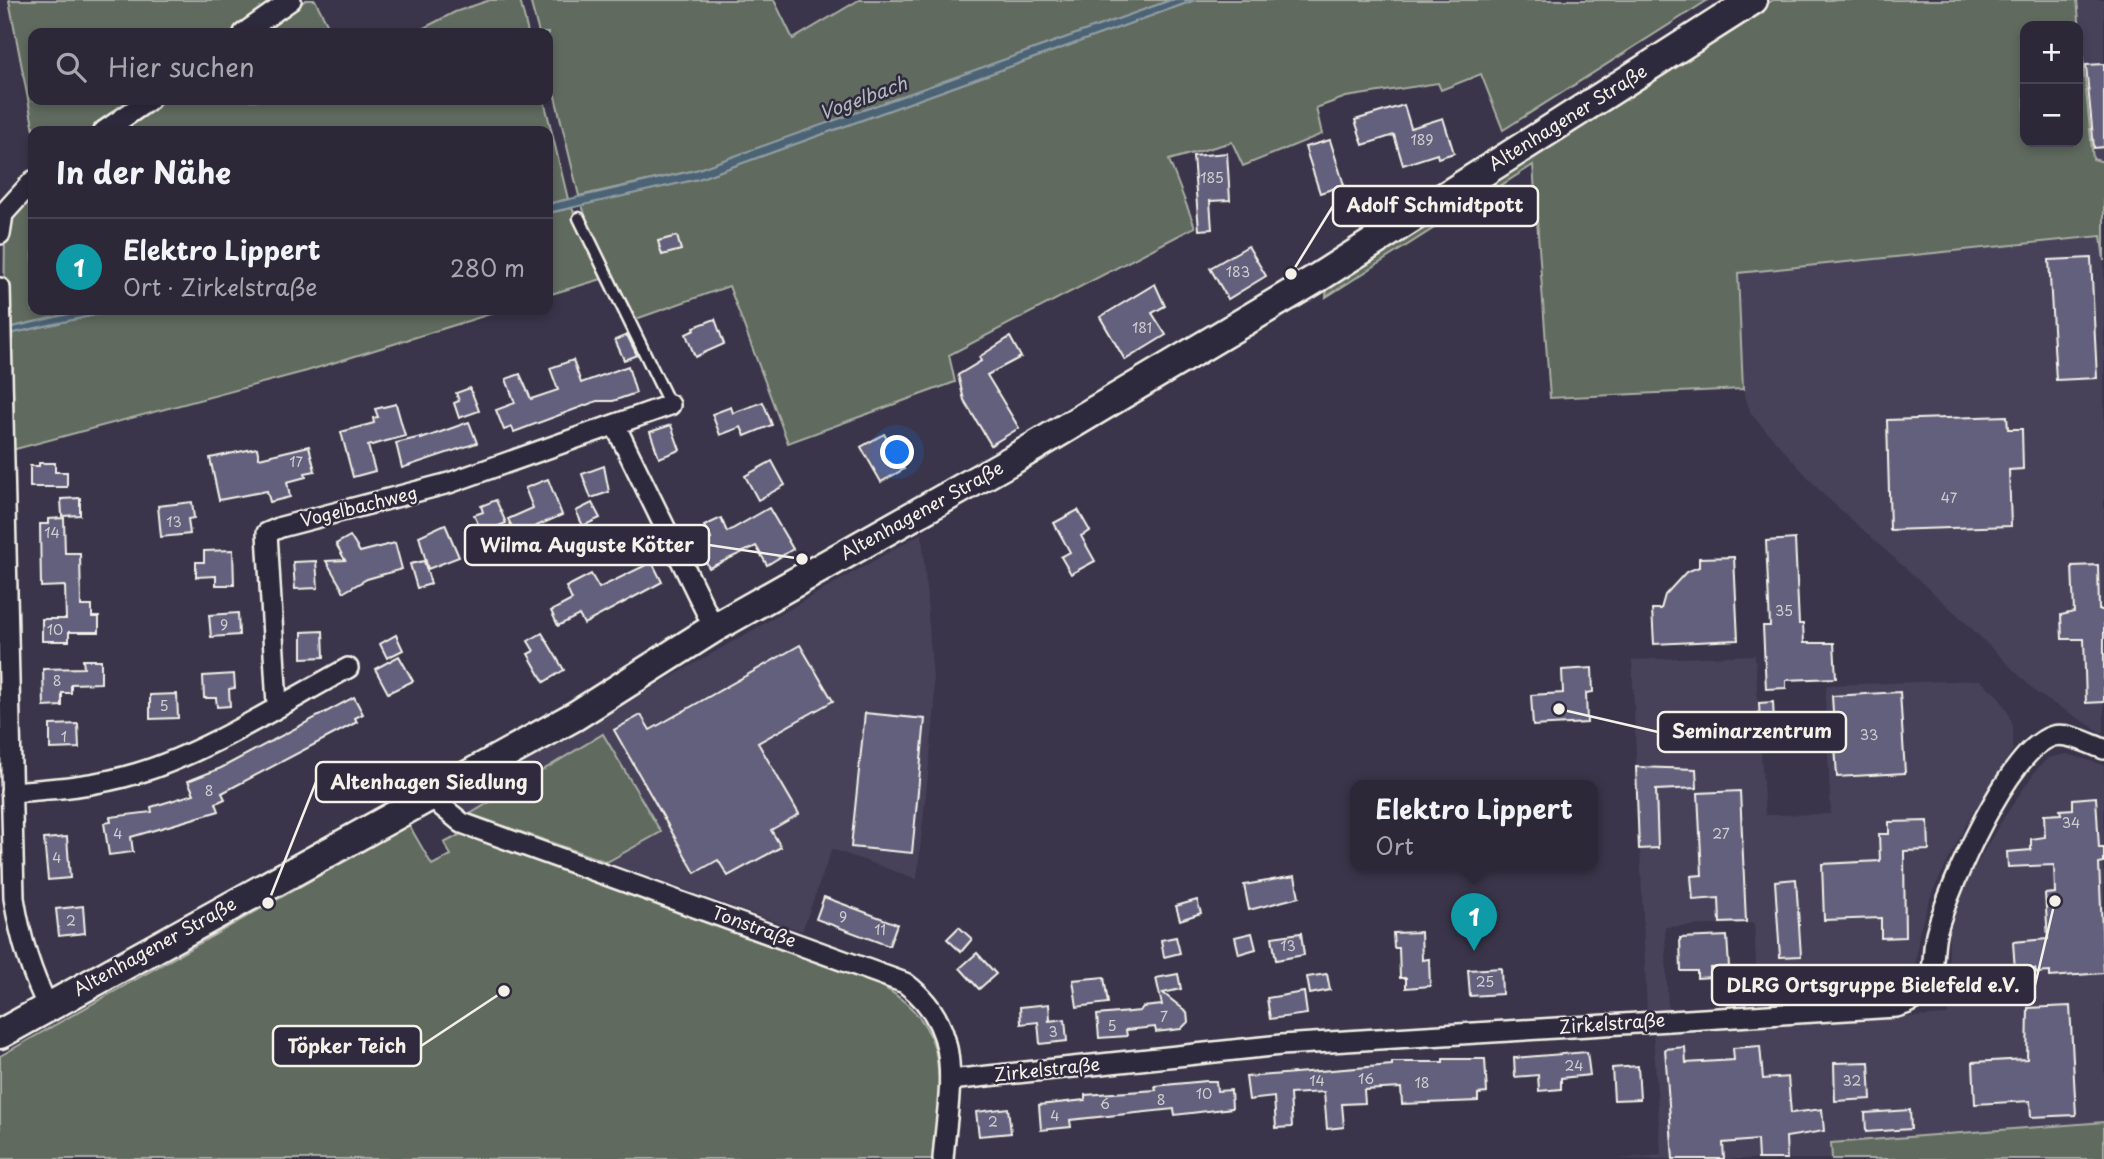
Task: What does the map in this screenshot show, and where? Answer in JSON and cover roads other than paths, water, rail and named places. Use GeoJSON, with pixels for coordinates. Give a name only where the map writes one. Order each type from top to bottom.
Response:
{"type":"FeatureCollection","features":[{"type":"Feature","properties":{"kind":"main road","name":"Altenhagener Straße"},"geometry":{"type":"LineString","coordinates":[[0,1034],[575,716],[714,628],[1012,460],[1319,277],[1754,0]]}},
{"type":"Feature","properties":{"kind":"street"},"geometry":{"type":"LineString","coordinates":[[251,28],[292,0]]}},
{"type":"Feature","properties":{"kind":"street"},"geometry":{"type":"LineString","coordinates":[[111,126],[142,105]]}},
{"type":"Feature","properties":{"kind":"street"},"geometry":{"type":"LineString","coordinates":[[0,234],[3,214],[28,186]]}},
{"type":"Feature","properties":{"kind":"street"},"geometry":{"type":"LineString","coordinates":[[0,288],[3,586],[11,792],[7,878],[30,966],[48,1006]]}},
{"type":"Feature","properties":{"kind":"street","name":"Vogelbachweg"},"geometry":{"type":"LineString","coordinates":[[277,705],[267,533],[449,483],[670,405]]}},
{"type":"Feature","properties":{"kind":"street"},"geometry":{"type":"LineString","coordinates":[[615,425],[714,628]]}},
{"type":"Feature","properties":{"kind":"street"},"geometry":{"type":"LineString","coordinates":[[11,792],[83,786],[138,773],[210,743],[348,668]]}},
{"type":"Feature","properties":{"kind":"street","name":"Zirkelstraße"},"geometry":{"type":"LineString","coordinates":[[950,1080],[1281,1045],[1851,1011],[1913,1002],[1925,991],[1931,972],[1936,935],[1959,867],[1984,820],[2018,767],[2040,743],[2053,736],[2067,736],[2104,749]]}},
{"type":"Feature","properties":{"kind":"street","name":"Tonstraße"},"geometry":{"type":"LineString","coordinates":[[429,796],[462,823],[905,984],[921,996],[939,1022],[947,1042],[950,1080],[943,1159]]}},
{"type":"Feature","properties":{"kind":"lane"},"geometry":{"type":"LineString","coordinates":[[579,218],[670,405]]}},
{"type":"Feature","properties":{"kind":"water"},"geometry":{"type":"Polygon","coordinates":[[[1171,0],[1195,0],[698,179],[553,212],[553,203],[696,170],[1171,0]]]}},
{"type":"Feature","properties":{"kind":"water"},"geometry":{"type":"Polygon","coordinates":[[[64,315],[94,315],[0,336],[0,330],[64,315]]]}},
{"type":"Feature","properties":{"kind":"place","name":"Adolf Schmidtpott"},"geometry":{"type":"Point","coordinates":[1291,274]}},
{"type":"Feature","properties":{"kind":"place","name":"Wilma Auguste Kötter"},"geometry":{"type":"Point","coordinates":[802,559]}},
{"type":"Feature","properties":{"kind":"place","name":"Seminarzentrum"},"geometry":{"type":"Point","coordinates":[1559,709]}},
{"type":"Feature","properties":{"kind":"place","name":"DLRG Ortsgruppe Bielefeld e.V."},"geometry":{"type":"Point","coordinates":[2055,901]}},
{"type":"Feature","properties":{"kind":"place","name":"Altenhagen Siedlung"},"geometry":{"type":"Point","coordinates":[268,903]}},
{"type":"Feature","properties":{"kind":"place","name":"Elektro Lippert"},"geometry":{"type":"Point","coordinates":[1474,951]}},
{"type":"Feature","properties":{"kind":"place","name":"Töpker Teich"},"geometry":{"type":"Point","coordinates":[504,991]}},
{"type":"Feature","properties":{"kind":"water label","name":"Vogelbach"},"geometry":{"type":"Point","coordinates":[863,98]}}]}
